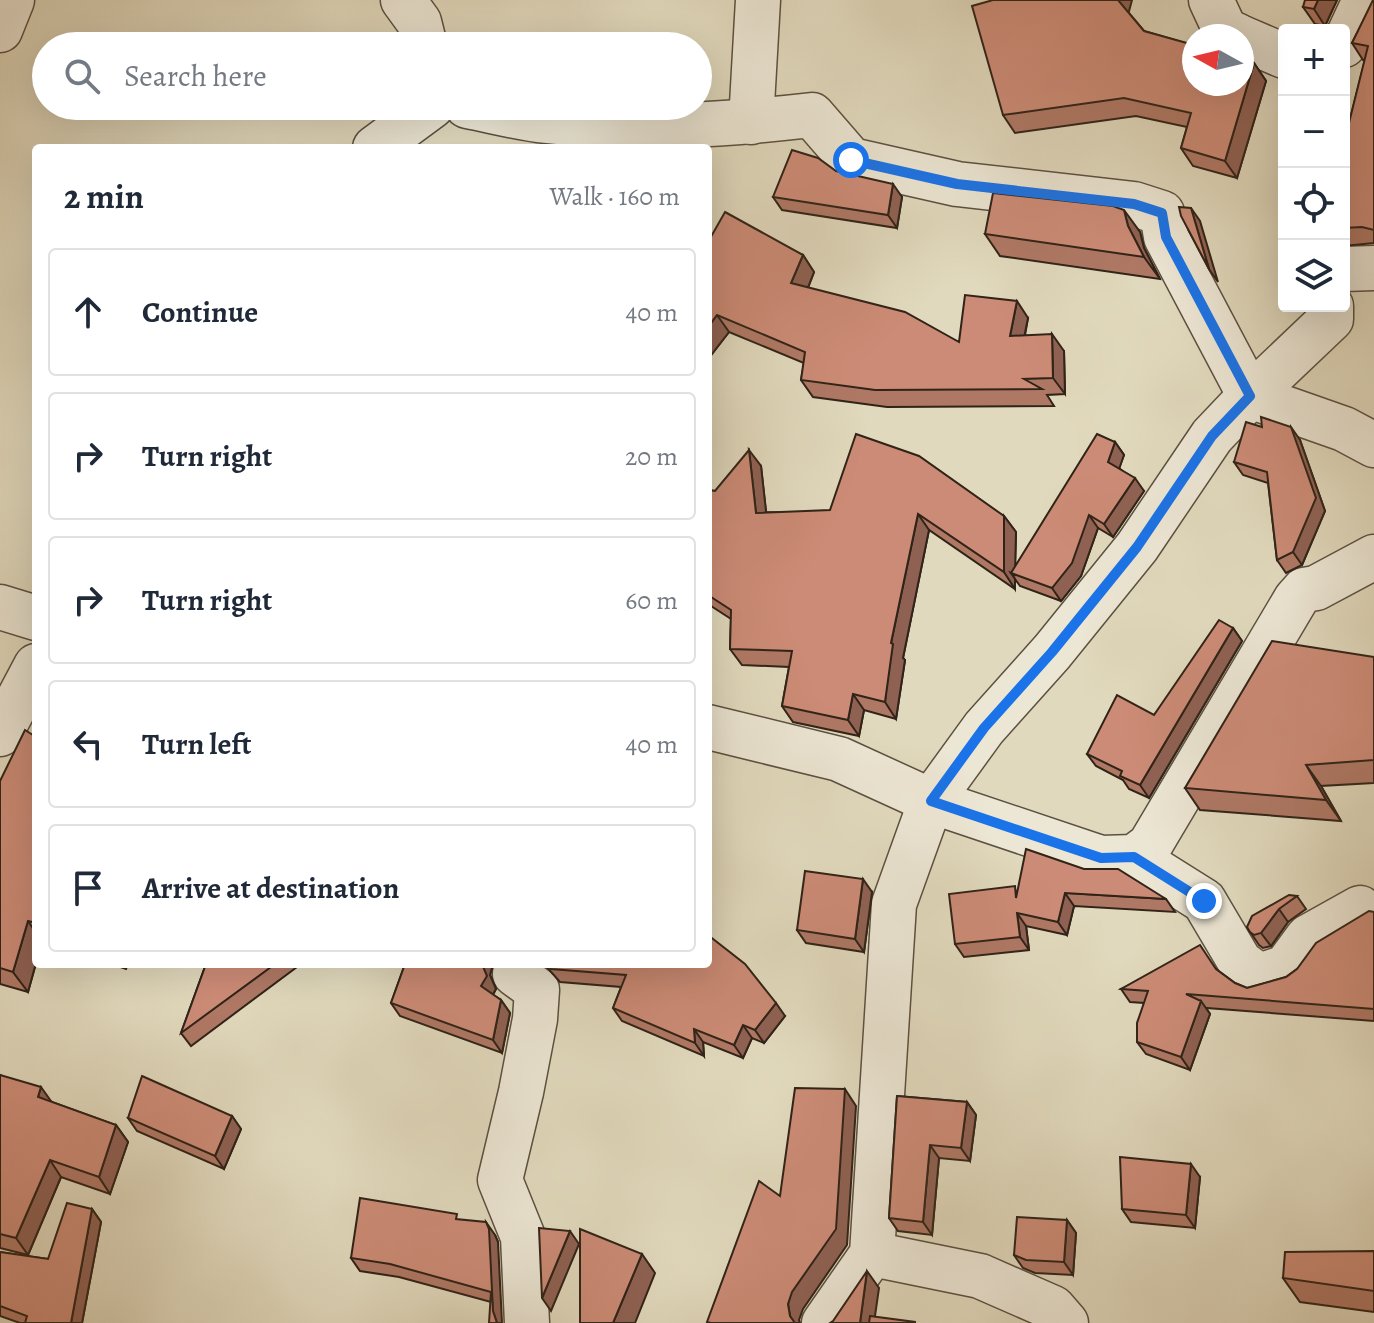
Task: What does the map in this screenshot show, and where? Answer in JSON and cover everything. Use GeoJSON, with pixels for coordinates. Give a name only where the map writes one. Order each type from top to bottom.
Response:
{"type":"FeatureCollection","features":[{"type":"Feature","properties":{"kind":"street"},"geometry":{"type":"LineString","coordinates":[[0,30],[12,0]]}},
{"type":"Feature","properties":{"kind":"street"},"geometry":{"type":"LineString","coordinates":[[403,0],[419,22],[422,32]]}},
{"type":"Feature","properties":{"kind":"street"},"geometry":{"type":"LineString","coordinates":[[751,122],[758,0]]}},
{"type":"Feature","properties":{"kind":"street"},"geometry":{"type":"LineString","coordinates":[[1211,0],[1222,24]]}},
{"type":"Feature","properties":{"kind":"street"},"geometry":{"type":"LineString","coordinates":[[1350,32],[1365,0]]}},
{"type":"Feature","properties":{"kind":"street"},"geometry":{"type":"LineString","coordinates":[[1254,43],[1278,53]]}},
{"type":"Feature","properties":{"kind":"street"},"geometry":{"type":"LineString","coordinates":[[539,120],[627,126],[751,122],[812,115],[851,160],[957,184],[1134,204],[1162,213],[1166,237],[1250,396],[1344,429],[1374,445]]}},
{"type":"Feature","properties":{"kind":"street"},"geometry":{"type":"LineString","coordinates":[[380,144],[413,120]]}},
{"type":"Feature","properties":{"kind":"street"},"geometry":{"type":"LineString","coordinates":[[1350,269],[1374,268]]}},
{"type":"Feature","properties":{"kind":"street"},"geometry":{"type":"LineString","coordinates":[[824,1323],[872,1254],[894,904],[931,801],[984,728],[1052,652],[1137,547],[1212,436],[1331,319],[1331,312]]}},
{"type":"Feature","properties":{"kind":"street"},"geometry":{"type":"LineString","coordinates":[[1134,857],[1150,845],[1296,599],[1304,590],[1316,588],[1374,557]]}},
{"type":"Feature","properties":{"kind":"street"},"geometry":{"type":"LineString","coordinates":[[0,607],[32,617]]}},
{"type":"Feature","properties":{"kind":"street"},"geometry":{"type":"LineString","coordinates":[[0,734],[32,674]]}},
{"type":"Feature","properties":{"kind":"street"},"geometry":{"type":"LineString","coordinates":[[712,728],[839,759],[931,801],[1101,858],[1134,857],[1204,901],[1240,962],[1259,976],[1286,967],[1308,937],[1360,908]]}},
{"type":"Feature","properties":{"kind":"street"},"geometry":{"type":"LineString","coordinates":[[517,968],[515,974],[537,990],[535,1019],[500,1180],[523,1237],[527,1323]]}},
{"type":"Feature","properties":{"kind":"street"},"geometry":{"type":"LineString","coordinates":[[872,1254],[980,1276],[1053,1308],[1066,1323]]}},
{"type":"Feature","properties":{"kind":"building"},"geometry":{"type":"Polygon","coordinates":[[[993,0],[1118,0],[1144,31],[1182,42],[1182,96],[1244,96],[1225,161],[1181,148],[1191,113],[1124,98],[1003,115],[972,6],[993,0]]]}},
{"type":"Feature","properties":{"kind":"building"},"geometry":{"type":"Polygon","coordinates":[[[1305,0],[1318,0],[1314,9],[1303,7],[1305,0]]]}},
{"type":"Feature","properties":{"kind":"building"},"geometry":{"type":"Polygon","coordinates":[[[1374,0],[1374,230],[1350,228],[1350,119],[1368,46],[1352,43],[1374,0]]]}},
{"type":"Feature","properties":{"kind":"building"},"geometry":{"type":"Polygon","coordinates":[[[792,150],[818,158],[836,171],[893,184],[888,215],[773,197],[792,150]]]}},
{"type":"Feature","properties":{"kind":"building"},"geometry":{"type":"Polygon","coordinates":[[[993,193],[1113,206],[1124,210],[1128,226],[1144,257],[985,234],[993,193]]]}},
{"type":"Feature","properties":{"kind":"building"},"geometry":{"type":"Polygon","coordinates":[[[1179,207],[1191,208],[1209,269],[1181,216],[1179,207]]]}},
{"type":"Feature","properties":{"kind":"building"},"geometry":{"type":"Polygon","coordinates":[[[725,212],[803,255],[791,283],[905,312],[959,342],[965,295],[1017,301],[1010,336],[1052,334],[1053,378],[1024,379],[1042,389],[875,390],[801,380],[805,352],[717,315],[712,322],[712,235],[725,212]]]}},
{"type":"Feature","properties":{"kind":"building"},"geometry":{"type":"Polygon","coordinates":[[[1261,417],[1291,427],[1316,498],[1293,552],[1277,560],[1267,472],[1234,462],[1246,422],[1262,427],[1261,417]]]}},
{"type":"Feature","properties":{"kind":"building"},"geometry":{"type":"Polygon","coordinates":[[[856,434],[919,456],[1004,516],[1004,572],[918,514],[891,643],[885,702],[853,694],[848,720],[782,706],[792,651],[730,649],[731,610],[712,598],[712,491],[715,491],[749,450],[756,513],[830,510],[856,434]]]}},
{"type":"Feature","properties":{"kind":"building"},"geometry":{"type":"Polygon","coordinates":[[[1097,434],[1115,442],[1108,462],[1135,478],[1104,524],[1089,515],[1072,563],[1052,588],[1011,573],[1097,434]]]}},
{"type":"Feature","properties":{"kind":"building"},"geometry":{"type":"Polygon","coordinates":[[[1219,620],[1233,628],[1140,785],[1120,776],[1122,771],[1087,754],[1117,695],[1154,715],[1219,620]]]}},
{"type":"Feature","properties":{"kind":"building"},"geometry":{"type":"Polygon","coordinates":[[[1272,641],[1374,657],[1374,760],[1306,765],[1326,800],[1185,788],[1272,641]]]}},
{"type":"Feature","properties":{"kind":"building"},"geometry":{"type":"Polygon","coordinates":[[[25,730],[32,734],[32,922],[28,921],[13,972],[0,968],[0,781],[25,730]]]}},
{"type":"Feature","properties":{"kind":"building"},"geometry":{"type":"Polygon","coordinates":[[[1026,849],[1084,869],[1118,869],[1166,899],[1065,893],[1058,922],[1017,913],[1020,937],[955,944],[949,894],[1015,886],[1016,898],[1026,849]]]}},
{"type":"Feature","properties":{"kind":"building"},"geometry":{"type":"Polygon","coordinates":[[[805,871],[863,879],[855,939],[797,930],[805,871]]]}},
{"type":"Feature","properties":{"kind":"building"},"geometry":{"type":"Polygon","coordinates":[[[1289,895],[1297,896],[1279,909],[1261,933],[1254,935],[1250,932],[1247,927],[1252,916],[1289,895]]]}},
{"type":"Feature","properties":{"kind":"building"},"geometry":{"type":"Polygon","coordinates":[[[1369,911],[1374,912],[1374,1009],[1186,994],[1201,1001],[1181,1057],[1137,1042],[1137,1023],[1148,991],[1121,989],[1200,945],[1216,969],[1247,988],[1286,977],[1297,969],[1316,943],[1369,911]]]}},
{"type":"Feature","properties":{"kind":"building"},"geometry":{"type":"Polygon","coordinates":[[[712,938],[745,964],[776,1003],[755,1030],[743,1025],[734,1045],[694,1029],[695,1043],[613,1008],[626,975],[551,969],[712,968],[712,938]]]}},
{"type":"Feature","properties":{"kind":"building"},"geometry":{"type":"Polygon","coordinates":[[[205,968],[270,968],[181,1033],[205,968]]]}},
{"type":"Feature","properties":{"kind":"building"},"geometry":{"type":"Polygon","coordinates":[[[404,968],[484,968],[487,976],[481,986],[501,1000],[493,1040],[391,1003],[404,968]]]}},
{"type":"Feature","properties":{"kind":"building"},"geometry":{"type":"Polygon","coordinates":[[[0,1075],[41,1087],[38,1097],[116,1125],[99,1177],[50,1160],[16,1238],[0,1234],[0,1075]]]}},
{"type":"Feature","properties":{"kind":"building"},"geometry":{"type":"Polygon","coordinates":[[[142,1076],[232,1116],[215,1156],[128,1118],[142,1076]]]}},
{"type":"Feature","properties":{"kind":"building"},"geometry":{"type":"Polygon","coordinates":[[[795,1088],[845,1089],[836,1229],[792,1292],[788,1304],[795,1323],[707,1322],[759,1181],[780,1196],[795,1088]]]}},
{"type":"Feature","properties":{"kind":"building"},"geometry":{"type":"Polygon","coordinates":[[[897,1096],[967,1102],[961,1148],[930,1145],[923,1222],[889,1218],[897,1096]]]}},
{"type":"Feature","properties":{"kind":"building"},"geometry":{"type":"Polygon","coordinates":[[[1120,1157],[1191,1164],[1186,1215],[1122,1209],[1120,1157]]]}},
{"type":"Feature","properties":{"kind":"building"},"geometry":{"type":"Polygon","coordinates":[[[360,1198],[457,1214],[456,1219],[486,1222],[489,1229],[493,1311],[497,1323],[489,1323],[491,1292],[390,1264],[351,1258],[360,1198]]]}},
{"type":"Feature","properties":{"kind":"building"},"geometry":{"type":"Polygon","coordinates":[[[67,1203],[92,1209],[71,1323],[25,1323],[27,1316],[0,1306],[0,1252],[48,1259],[67,1203]]]}},
{"type":"Feature","properties":{"kind":"building"},"geometry":{"type":"Polygon","coordinates":[[[1017,1217],[1067,1220],[1064,1262],[1026,1260],[1014,1255],[1017,1217]]]}},
{"type":"Feature","properties":{"kind":"building"},"geometry":{"type":"Polygon","coordinates":[[[539,1228],[570,1231],[542,1298],[539,1228]]]}},
{"type":"Feature","properties":{"kind":"building"},"geometry":{"type":"Polygon","coordinates":[[[580,1229],[642,1254],[613,1323],[580,1323],[580,1229]]]}},
{"type":"Feature","properties":{"kind":"building"},"geometry":{"type":"Polygon","coordinates":[[[1374,1251],[1374,1291],[1283,1278],[1285,1252],[1374,1251]]]}},
{"type":"Feature","properties":{"kind":"building"},"geometry":{"type":"Polygon","coordinates":[[[867,1271],[860,1323],[830,1323],[833,1321],[867,1271]]]}},
{"type":"Feature","properties":{"kind":"building"},"geometry":{"type":"Polygon","coordinates":[[[870,1316],[915,1322],[915,1323],[869,1323],[870,1316]]]}},
{"type":"Feature","properties":{"kind":"route"},"geometry":{"type":"LineString","coordinates":[[851,160],[957,184],[1134,204],[1162,213],[1166,237],[1250,396],[1212,436],[1137,547],[1052,652],[984,728],[931,801],[1101,858],[1134,857],[1204,901]]}}]}
